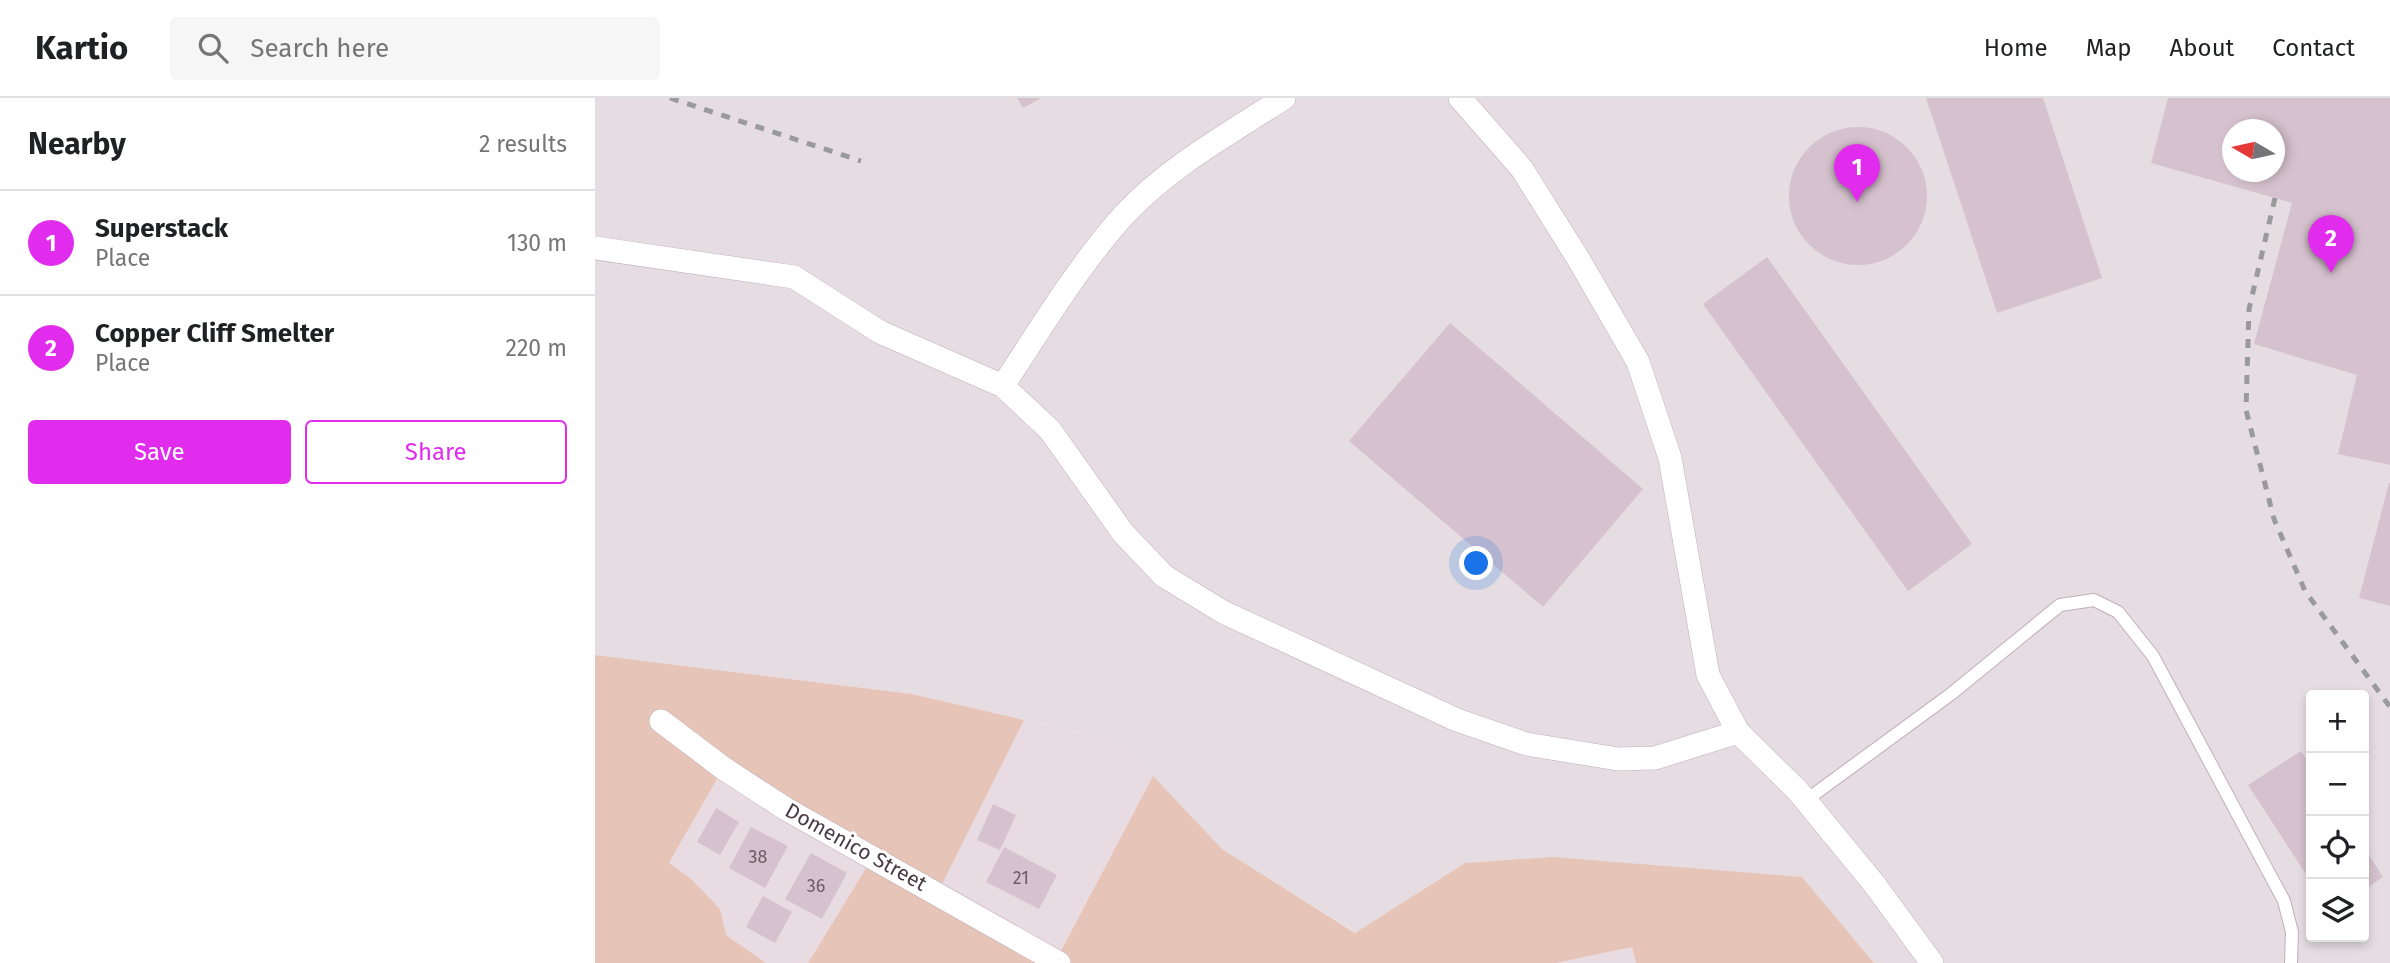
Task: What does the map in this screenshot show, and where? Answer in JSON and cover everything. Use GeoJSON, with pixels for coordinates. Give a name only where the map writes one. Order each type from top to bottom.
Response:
{"type":"FeatureCollection","features":[{"type":"Feature","properties":{"kind":"street"},"geometry":{"type":"LineString","coordinates":[[1003,386],[1124,215],[1191,158],[1284,98]]}},
{"type":"Feature","properties":{"kind":"street"},"geometry":{"type":"LineString","coordinates":[[1460,98],[1522,169],[1580,260],[1637,362],[1670,458],[1708,675],[1738,732],[1805,801],[1875,885],[1932,963]]}},
{"type":"Feature","properties":{"kind":"street"},"geometry":{"type":"LineString","coordinates":[[595,247],[794,277],[880,332],[1003,386],[1050,430],[1123,533],[1164,576],[1235,618],[1457,720],[1525,744],[1618,759],[1655,758],[1738,732]]}},
{"type":"Feature","properties":{"kind":"street","name":"Domenico Street"},"geometry":{"type":"LineString","coordinates":[[661,721],[723,768],[786,808],[1059,963]]}},
{"type":"Feature","properties":{"kind":"lane"},"geometry":{"type":"LineString","coordinates":[[1805,801],[1951,695],[2060,606],[2094,600],[2118,612],[2153,656],[2284,901],[2292,932],[2291,963]]}},
{"type":"Feature","properties":{"kind":"shaded area"},"geometry":{"type":"Polygon","coordinates":[[[595,98],[2390,98],[2390,963],[1874,963],[1802,877],[1465,863],[1356,933],[1222,849],[1116,741],[912,694],[595,655],[595,98]]]}},
{"type":"Feature","properties":{"kind":"shaded area"},"geometry":{"type":"Polygon","coordinates":[[[595,655],[912,694],[1024,720],[939,890],[1057,958],[1153,776],[1222,849],[1355,933],[1465,863],[1553,857],[1802,877],[1874,963],[1636,963],[1632,947],[1556,963],[808,963],[874,855],[724,767],[669,863],[691,879],[720,909],[726,935],[766,963],[595,963],[595,655]]]}},
{"type":"Feature","properties":{"kind":"shaded area"},"geometry":{"type":"Polygon","coordinates":[[[1024,720],[1116,741],[1153,776],[1056,959],[938,890],[1024,720]]]}},
{"type":"Feature","properties":{"kind":"shaded area"},"geometry":{"type":"Polygon","coordinates":[[[724,767],[874,855],[808,963],[766,963],[725,934],[720,909],[669,863],[724,767]]]}},
{"type":"Feature","properties":{"kind":"shaded area"},"geometry":{"type":"Polygon","coordinates":[[[1632,947],[1636,963],[1556,963],[1632,947]]]}},
{"type":"Feature","properties":{"kind":"building"},"geometry":{"type":"Polygon","coordinates":[[[1017,98],[1041,98],[1023,108],[1017,98]]]}},
{"type":"Feature","properties":{"kind":"building"},"geometry":{"type":"Polygon","coordinates":[[[1926,98],[2043,98],[2102,278],[1997,313],[1926,98]]]}},
{"type":"Feature","properties":{"kind":"building"},"geometry":{"type":"Polygon","coordinates":[[[2168,98],[2390,98],[2390,465],[2338,454],[2357,375],[2254,344],[2292,203],[2151,163],[2168,98]]]}},
{"type":"Feature","properties":{"kind":"building"},"geometry":{"type":"Polygon","coordinates":[[[1858,127],[1884,132],[1907,147],[1922,170],[1927,196],[1922,222],[1907,245],[1884,260],[1858,265],[1832,260],[1809,245],[1794,222],[1789,196],[1794,170],[1809,147],[1832,132],[1858,127]]]}},
{"type":"Feature","properties":{"kind":"building"},"geometry":{"type":"Polygon","coordinates":[[[1767,257],[1972,544],[1908,591],[1703,304],[1767,257]]]}},
{"type":"Feature","properties":{"kind":"building"},"geometry":{"type":"Polygon","coordinates":[[[1450,323],[1643,489],[1543,607],[1349,441],[1450,323]]]}},
{"type":"Feature","properties":{"kind":"building"},"geometry":{"type":"Polygon","coordinates":[[[2390,483],[2390,606],[2359,598],[2390,483]]]}},
{"type":"Feature","properties":{"kind":"building"},"geometry":{"type":"Polygon","coordinates":[[[2301,751],[2306,758],[2306,874],[2248,785],[2301,751]]]}},
{"type":"Feature","properties":{"kind":"building"},"geometry":{"type":"Polygon","coordinates":[[[993,804],[1016,815],[1000,850],[977,840],[993,804]]]}},
{"type":"Feature","properties":{"kind":"building"},"geometry":{"type":"Polygon","coordinates":[[[716,808],[739,822],[720,855],[697,842],[716,808]]]}},
{"type":"Feature","properties":{"kind":"building"},"geometry":{"type":"Polygon","coordinates":[[[751,827],[788,846],[765,888],[729,868],[751,827]]]}},
{"type":"Feature","properties":{"kind":"building"},"geometry":{"type":"Polygon","coordinates":[[[1004,847],[1057,875],[1039,909],[986,882],[1004,847]]]}},
{"type":"Feature","properties":{"kind":"building"},"geometry":{"type":"Polygon","coordinates":[[[811,853],[847,873],[822,919],[785,899],[811,853]]]}},
{"type":"Feature","properties":{"kind":"building"},"geometry":{"type":"Polygon","coordinates":[[[2369,855],[2383,877],[2369,887],[2369,855]]]}},
{"type":"Feature","properties":{"kind":"building"},"geometry":{"type":"Polygon","coordinates":[[[763,896],[792,912],[775,943],[746,927],[763,896]]]}},
{"type":"Feature","properties":{"kind":"railway"},"geometry":{"type":"LineString","coordinates":[[670,98],[861,161]]}},
{"type":"Feature","properties":{"kind":"railway"},"geometry":{"type":"LineString","coordinates":[[2275,198],[2249,309],[2246,410],[2274,519],[2305,591],[2390,707]]}},
{"type":"Feature","properties":{"kind":"place","name":"Superstack"},"geometry":{"type":"Point","coordinates":[1857,202]}},
{"type":"Feature","properties":{"kind":"place","name":"Copper Cliff Smelter"},"geometry":{"type":"Point","coordinates":[2331,273]}}]}
